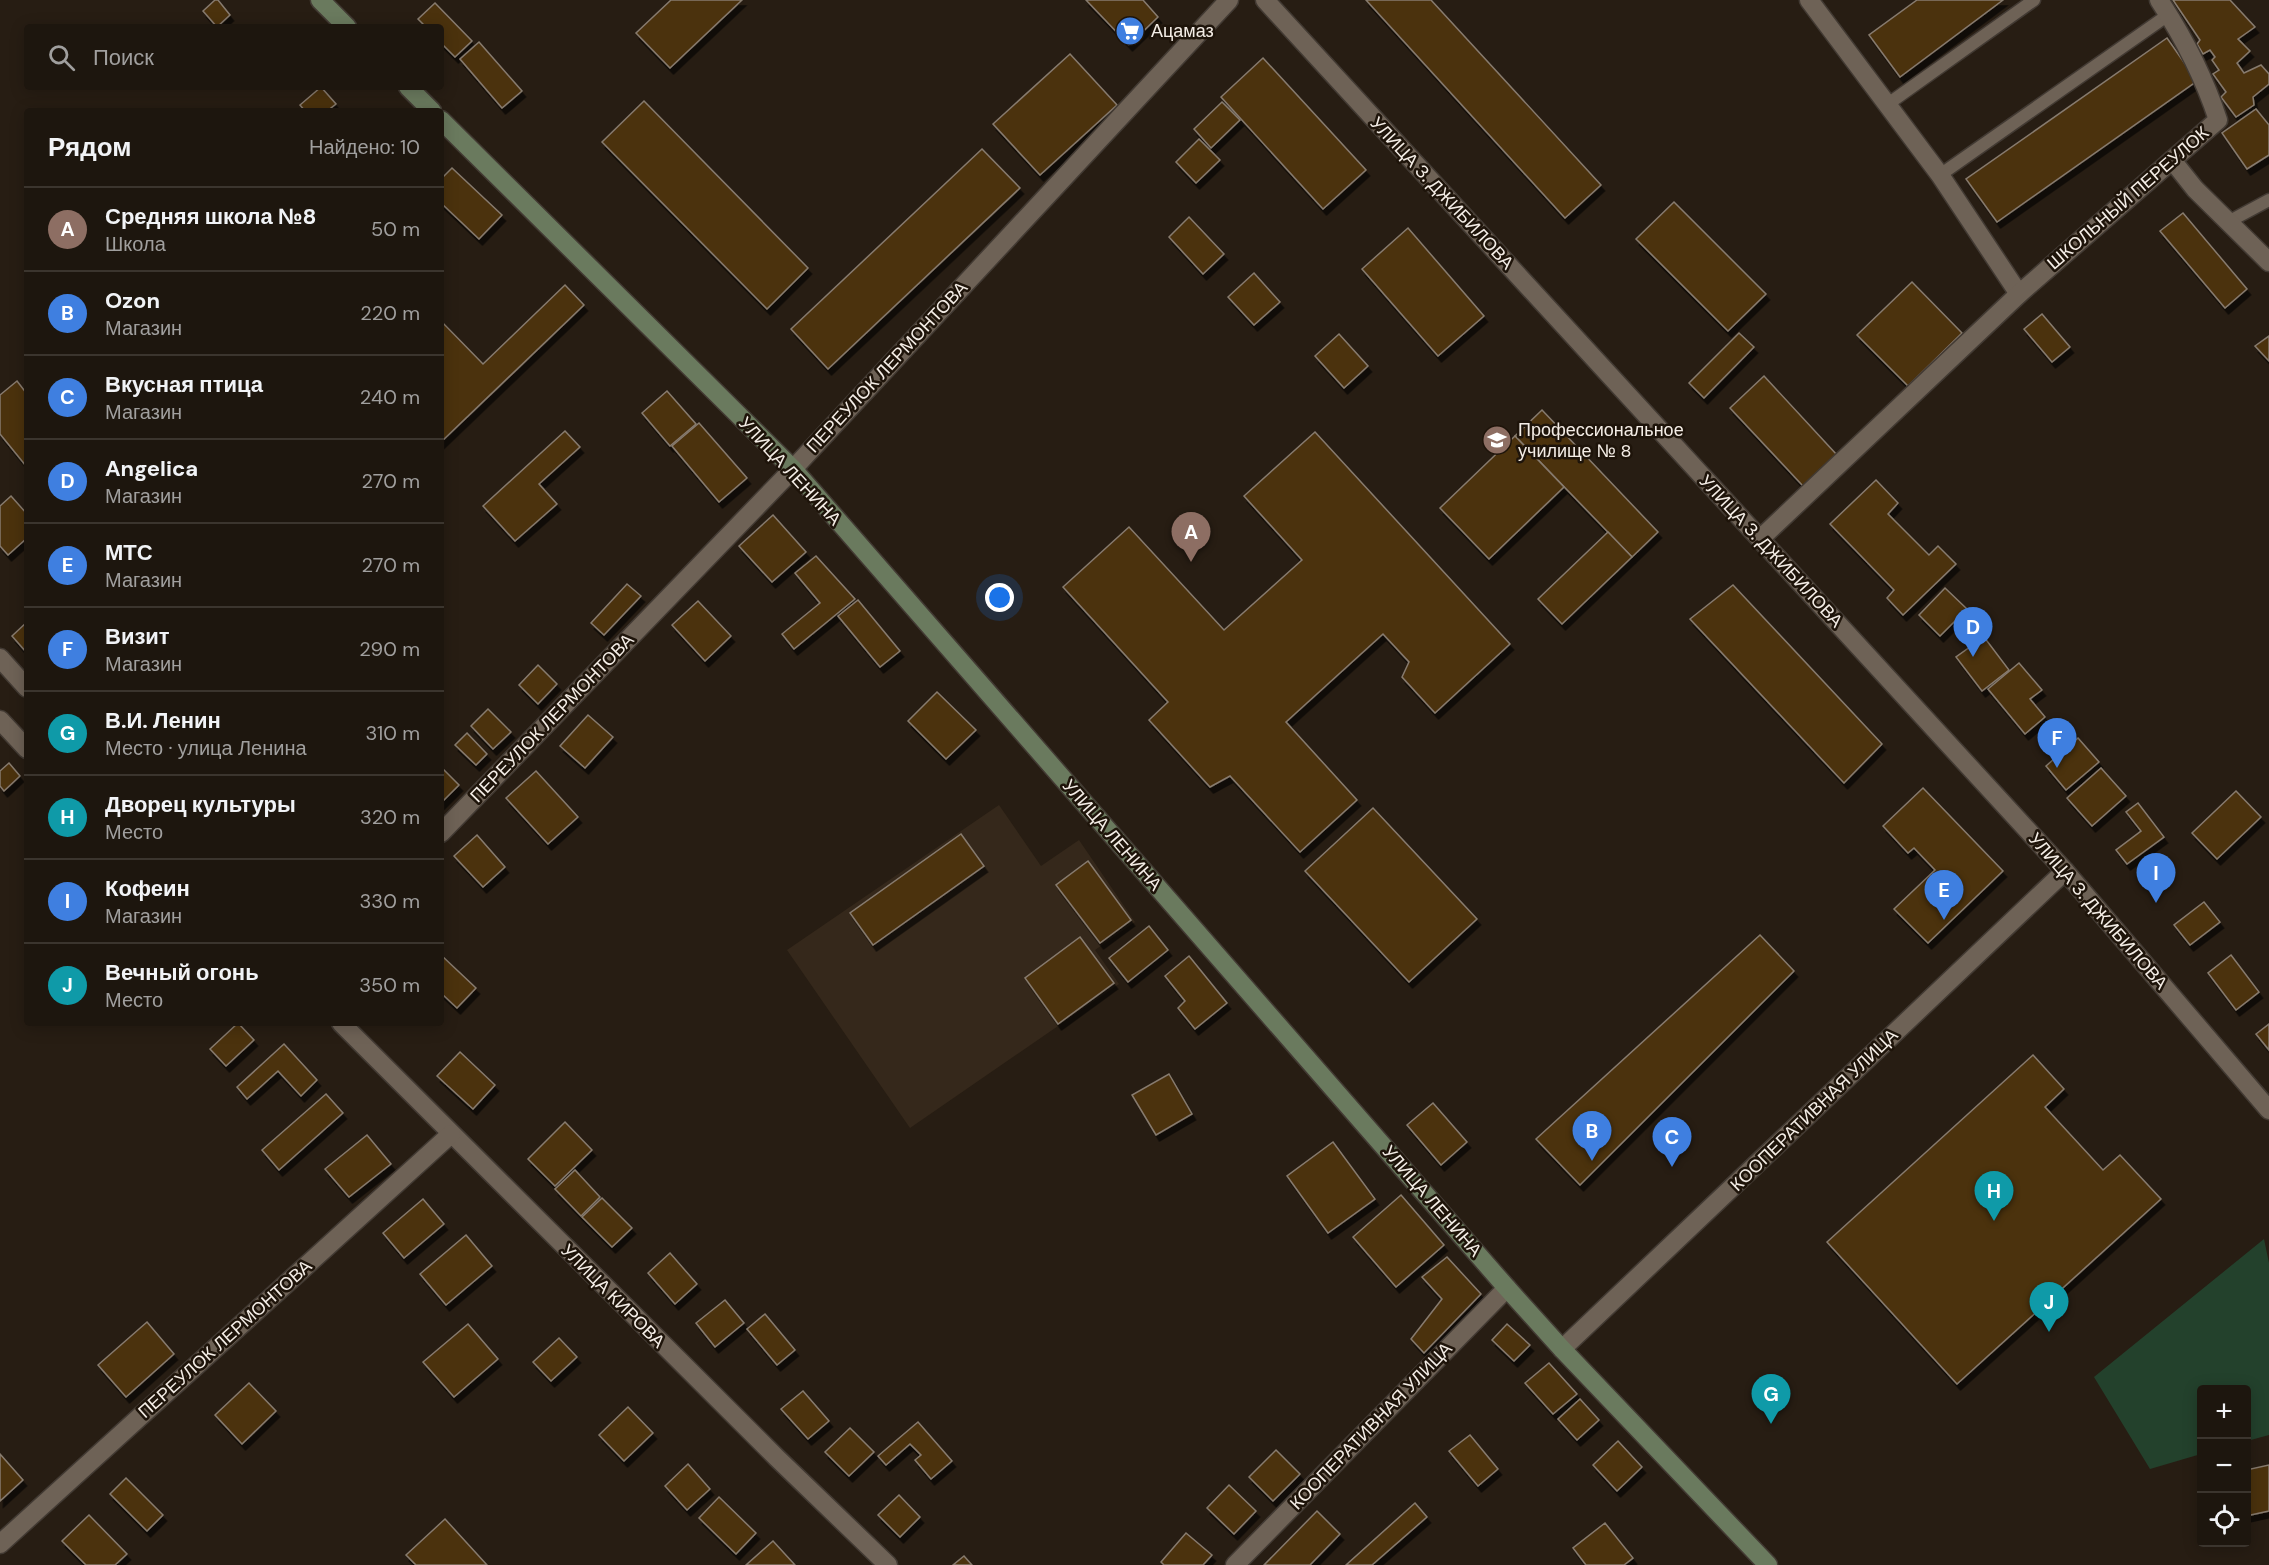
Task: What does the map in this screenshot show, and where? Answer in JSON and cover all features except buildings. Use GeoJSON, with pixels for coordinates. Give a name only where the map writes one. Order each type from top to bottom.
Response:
{"type":"FeatureCollection","features":[{"type":"Feature","properties":{"kind":"street"},"geometry":{"type":"LineString","coordinates":[[320,0],[345,24]]}},
{"type":"Feature","properties":{"kind":"street","name":"ПЕРЕУЛОК ЛЕРМОНТОВА"},"geometry":{"type":"LineString","coordinates":[[444,829],[793,469],[1228,0]]}},
{"type":"Feature","properties":{"kind":"street","name":"УЛИЦА З. ДЖИБИЛОВА"},"geometry":{"type":"LineString","coordinates":[[1265,0],[2065,871],[2269,1110]]}},
{"type":"Feature","properties":{"kind":"street"},"geometry":{"type":"LineString","coordinates":[[1809,0],[1940,175],[2019,294]]}},
{"type":"Feature","properties":{"kind":"street","name":"ШКОЛЬНЫЙ ПЕРЕУЛОК"},"geometry":{"type":"LineString","coordinates":[[1760,539],[2019,294],[2218,120],[2208,92],[2177,27],[2164,7]]}},
{"type":"Feature","properties":{"kind":"street"},"geometry":{"type":"LineString","coordinates":[[411,90],[429,108]]}},
{"type":"Feature","properties":{"kind":"street","name":"УЛИЦА ЛЕНИНА"},"geometry":{"type":"LineString","coordinates":[[444,123],[793,469],[1507,1288],[1562,1349],[1768,1565]]}},
{"type":"Feature","properties":{"kind":"street"},"geometry":{"type":"LineString","coordinates":[[2172,160],[2195,189],[2269,262]]}},
{"type":"Feature","properties":{"kind":"street"},"geometry":{"type":"LineString","coordinates":[[0,658],[24,685]]}},
{"type":"Feature","properties":{"kind":"street"},"geometry":{"type":"LineString","coordinates":[[0,720],[24,747]]}},
{"type":"Feature","properties":{"kind":"street","name":"КООПЕРАТИВНАЯ УЛИЦА"},"geometry":{"type":"LineString","coordinates":[[1562,1349],[2065,871]]}},
{"type":"Feature","properties":{"kind":"street","name":"УЛИЦА КИРОВА"},"geometry":{"type":"LineString","coordinates":[[344,1026],[777,1458],[888,1565]]}},
{"type":"Feature","properties":{"kind":"street","name":"ПЕРЕУЛОК ЛЕРМОНТОВА"},"geometry":{"type":"LineString","coordinates":[[0,1544],[451,1134]]}},
{"type":"Feature","properties":{"kind":"street","name":"КООПЕРАТИВНАЯ УЛИЦА"},"geometry":{"type":"LineString","coordinates":[[1235,1565],[1507,1288]]}},
{"type":"Feature","properties":{"kind":"lane"},"geometry":{"type":"LineString","coordinates":[[1888,104],[2034,0]]}},
{"type":"Feature","properties":{"kind":"lane"},"geometry":{"type":"LineString","coordinates":[[1940,175],[2164,7]]}},
{"type":"Feature","properties":{"kind":"lane"},"geometry":{"type":"LineString","coordinates":[[2228,222],[2269,201]]}},
{"type":"Feature","properties":{"kind":"shaded area"},"geometry":{"type":"Polygon","coordinates":[[[999,805],[1041,866],[1079,840],[1135,922],[1095,950],[1119,984],[910,1128],[787,950],[999,805]]]}},
{"type":"Feature","properties":{"kind":"green space"},"geometry":{"type":"Polygon","coordinates":[[[2264,1239],[2269,1263],[2269,1435],[2251,1440],[2251,1385],[2197,1385],[2197,1455],[2150,1469],[2094,1377],[2264,1239]]]}},
{"type":"Feature","properties":{"kind":"place","name":"Ацамаз"},"geometry":{"type":"Point","coordinates":[1130,31]}},
{"type":"Feature","properties":{"kind":"place","name":"Профессиональное училище № 8"},"geometry":{"type":"Point","coordinates":[1497,440]}},
{"type":"Feature","properties":{"kind":"place","name":"Средняя школа №8"},"geometry":{"type":"Point","coordinates":[1191,562]}},
{"type":"Feature","properties":{"kind":"place","name":"Angelica"},"geometry":{"type":"Point","coordinates":[1973,657]}},
{"type":"Feature","properties":{"kind":"place","name":"Визит"},"geometry":{"type":"Point","coordinates":[2057,768]}},
{"type":"Feature","properties":{"kind":"place","name":"Кофеин"},"geometry":{"type":"Point","coordinates":[2156,903]}},
{"type":"Feature","properties":{"kind":"place","name":"МТС"},"geometry":{"type":"Point","coordinates":[1944,920]}},
{"type":"Feature","properties":{"kind":"place","name":"Ozon"},"geometry":{"type":"Point","coordinates":[1592,1161]}},
{"type":"Feature","properties":{"kind":"place","name":"Вкусная птица"},"geometry":{"type":"Point","coordinates":[1672,1167]}},
{"type":"Feature","properties":{"kind":"place","name":"Дворец культуры"},"geometry":{"type":"Point","coordinates":[1994,1221]}},
{"type":"Feature","properties":{"kind":"place","name":"Вечный огонь"},"geometry":{"type":"Point","coordinates":[2049,1332]}},
{"type":"Feature","properties":{"kind":"place","name":"В.И. Ленин"},"geometry":{"type":"Point","coordinates":[1771,1424]}}]}
